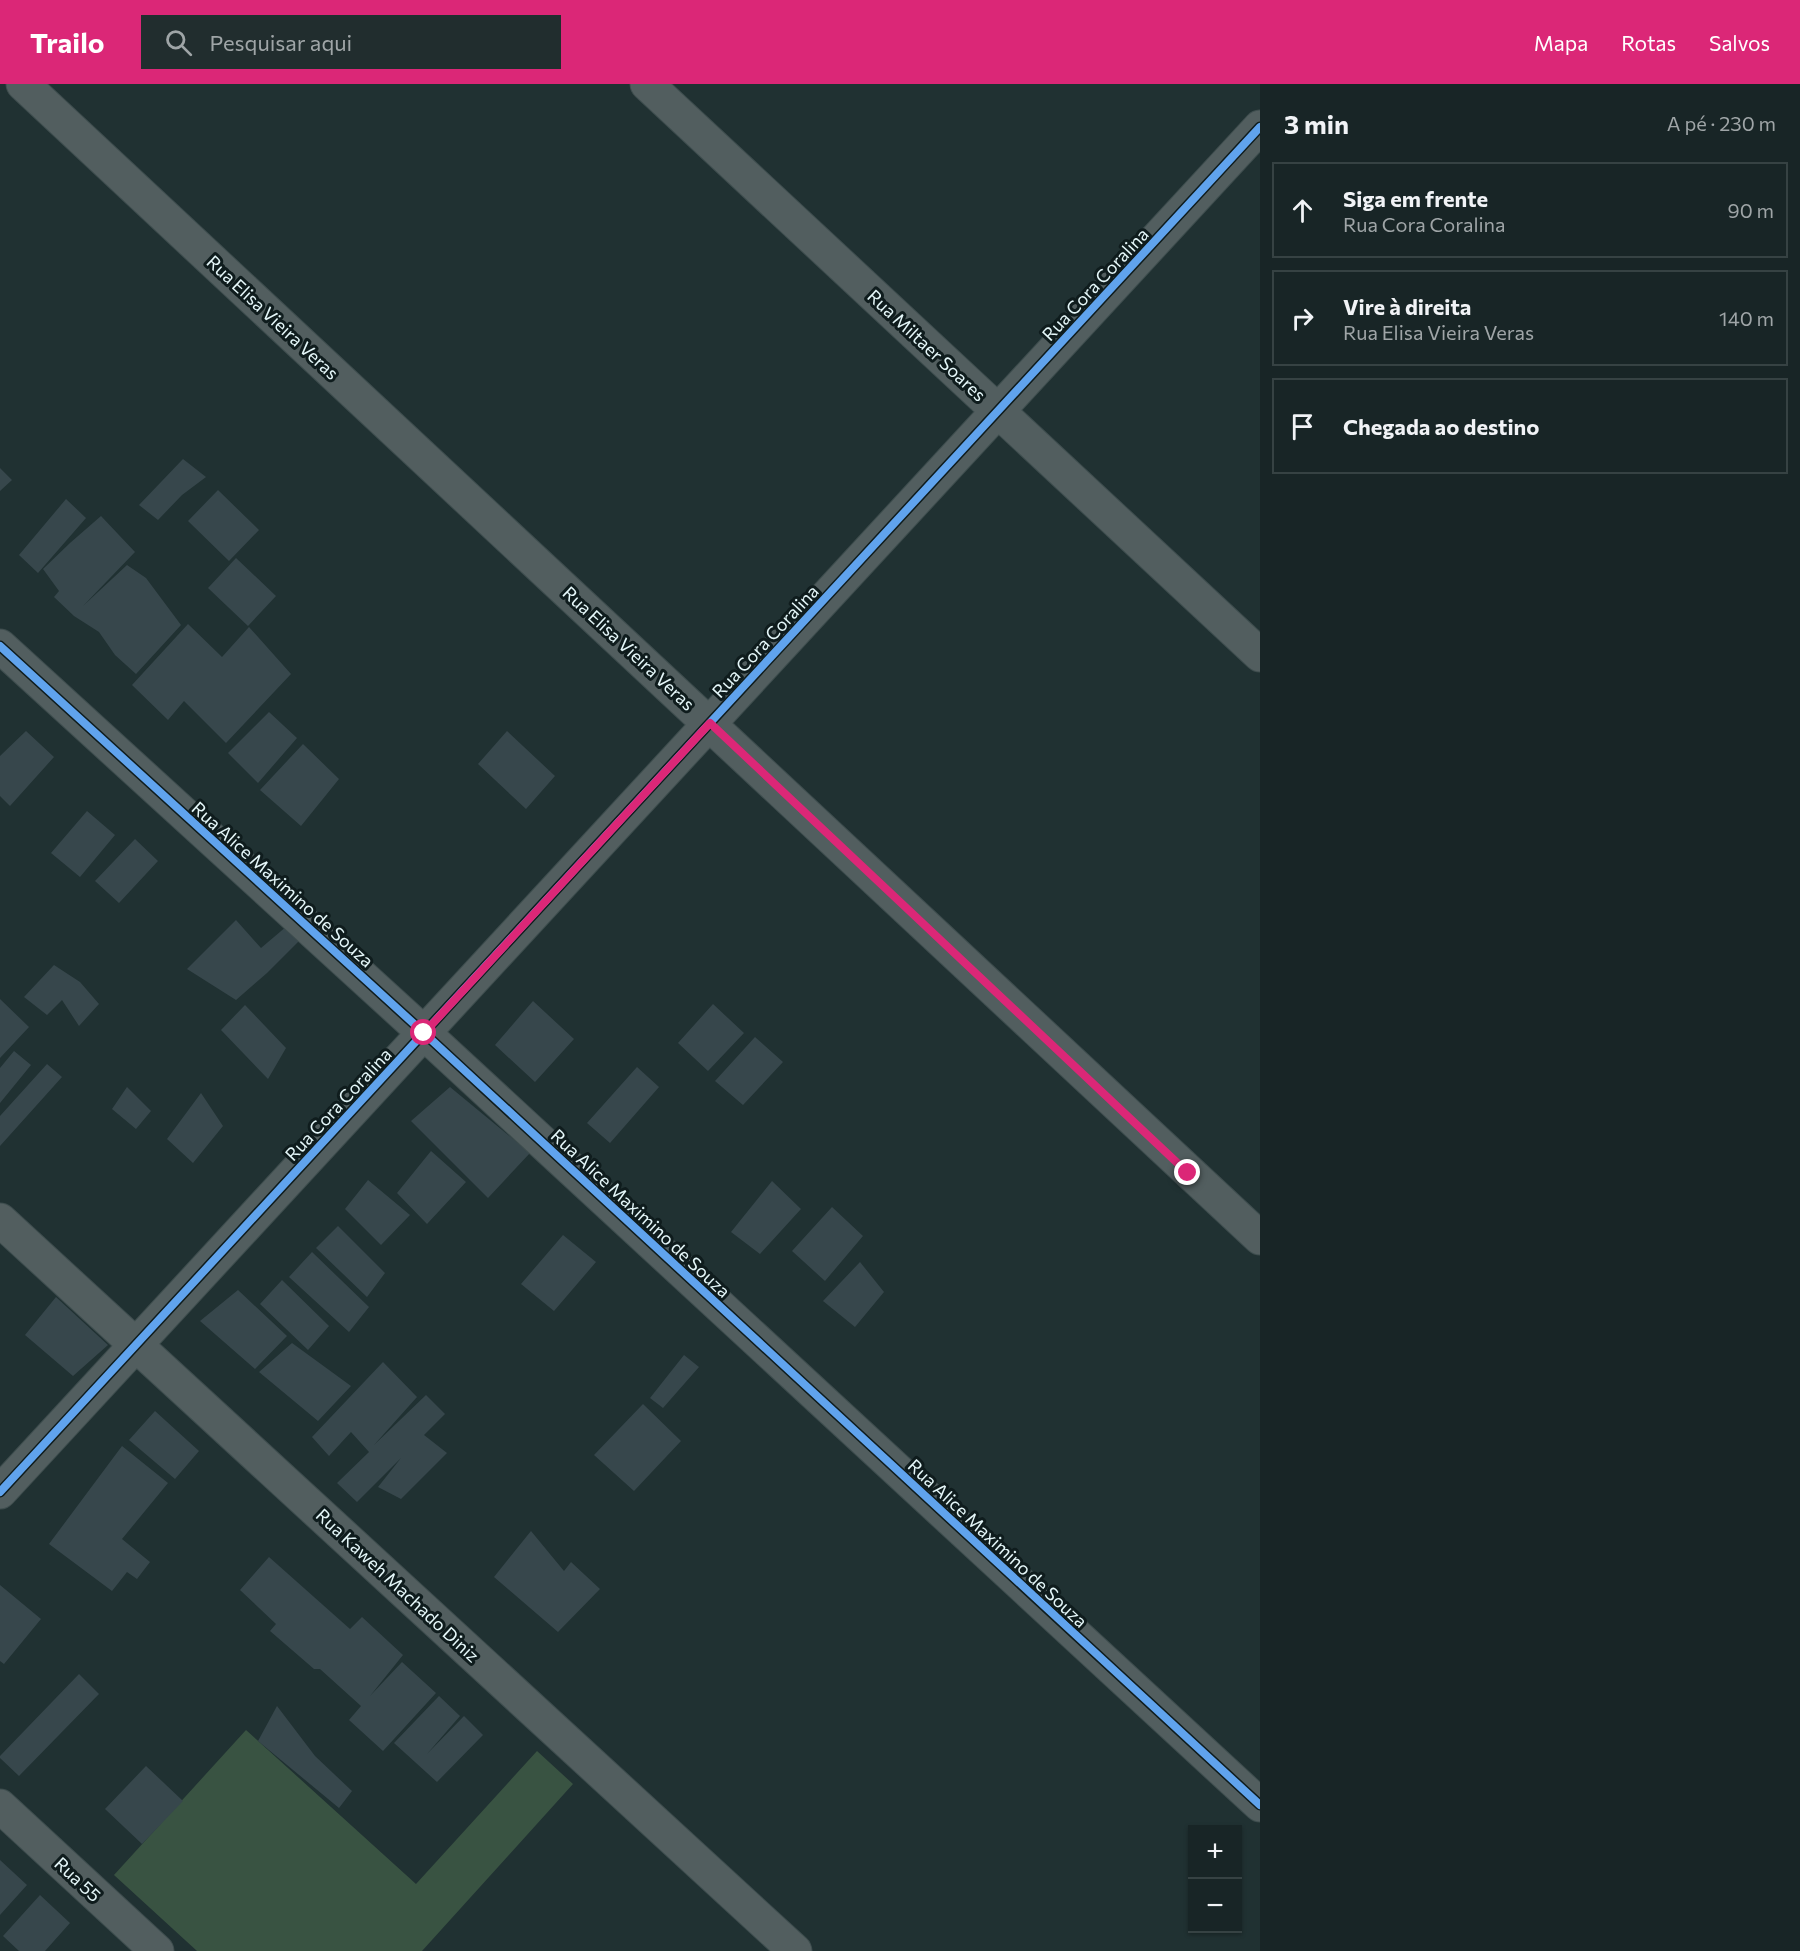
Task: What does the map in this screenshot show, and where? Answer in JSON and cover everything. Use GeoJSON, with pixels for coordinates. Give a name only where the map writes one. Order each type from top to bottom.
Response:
{"type":"FeatureCollection","features":[{"type":"Feature","properties":{"kind":"street","name":"Rua Elisa Vieira Veras"},"geometry":{"type":"LineString","coordinates":[[23,84],[1260,1238]]}},
{"type":"Feature","properties":{"kind":"street","name":"Rua Miltaer Soares"},"geometry":{"type":"LineString","coordinates":[[647,84],[1260,655]]}},
{"type":"Feature","properties":{"kind":"street","name":"Rua Cora Coralina"},"geometry":{"type":"LineString","coordinates":[[0,1492],[1260,127]]}},
{"type":"Feature","properties":{"kind":"street","name":"Rua Alice Maximino de Souza"},"geometry":{"type":"LineString","coordinates":[[0,646],[424,1033],[1260,1805]]}},
{"type":"Feature","properties":{"kind":"street","name":"Rua Kaweh Machado Diniz"},"geometry":{"type":"LineString","coordinates":[[0,1220],[795,1951]]}},
{"type":"Feature","properties":{"kind":"street","name":"Rua 55"},"geometry":{"type":"LineString","coordinates":[[0,1806],[157,1951]]}},
{"type":"Feature","properties":{"kind":"green space"},"geometry":{"type":"Polygon","coordinates":[[[246,1730],[416,1884],[537,1751],[573,1784],[422,1951],[197,1951],[114,1875],[246,1730]]]}},
{"type":"Feature","properties":{"kind":"building"},"geometry":{"type":"Polygon","coordinates":[[[183,459],[206,477],[182,495],[158,520],[139,505],[183,459]]]}},
{"type":"Feature","properties":{"kind":"building"},"geometry":{"type":"Polygon","coordinates":[[[0,468],[12,480],[0,491],[0,468]]]}},
{"type":"Feature","properties":{"kind":"building"},"geometry":{"type":"Polygon","coordinates":[[[218,490],[259,530],[229,561],[188,521],[218,490]]]}},
{"type":"Feature","properties":{"kind":"building"},"geometry":{"type":"Polygon","coordinates":[[[66,499],[86,518],[38,573],[19,555],[66,499]]]}},
{"type":"Feature","properties":{"kind":"building"},"geometry":{"type":"Polygon","coordinates":[[[101,516],[135,552],[83,606],[127,565],[146,578],[181,625],[136,674],[115,655],[99,632],[74,616],[54,597],[59,591],[43,569],[101,516]]]}},
{"type":"Feature","properties":{"kind":"building"},"geometry":{"type":"Polygon","coordinates":[[[236,558],[276,596],[248,626],[208,588],[236,558]]]}},
{"type":"Feature","properties":{"kind":"building"},"geometry":{"type":"Polygon","coordinates":[[[188,624],[222,657],[249,627],[291,674],[226,743],[184,701],[168,720],[132,685],[188,624]]]}},
{"type":"Feature","properties":{"kind":"building"},"geometry":{"type":"Polygon","coordinates":[[[269,712],[297,738],[258,783],[228,753],[269,712]]]}},
{"type":"Feature","properties":{"kind":"building"},"geometry":{"type":"Polygon","coordinates":[[[26,731],[54,757],[10,806],[0,796],[0,756],[26,731]]]}},
{"type":"Feature","properties":{"kind":"building"},"geometry":{"type":"Polygon","coordinates":[[[507,731],[555,776],[526,809],[478,764],[507,731]]]}},
{"type":"Feature","properties":{"kind":"building"},"geometry":{"type":"Polygon","coordinates":[[[303,744],[339,779],[301,826],[260,790],[303,744]]]}},
{"type":"Feature","properties":{"kind":"building"},"geometry":{"type":"Polygon","coordinates":[[[87,811],[115,835],[80,877],[51,853],[87,811]]]}},
{"type":"Feature","properties":{"kind":"building"},"geometry":{"type":"Polygon","coordinates":[[[135,839],[158,861],[119,903],[95,881],[135,839]]]}},
{"type":"Feature","properties":{"kind":"building"},"geometry":{"type":"Polygon","coordinates":[[[236,920],[261,948],[287,926],[301,939],[236,1000],[187,969],[236,920]]]}},
{"type":"Feature","properties":{"kind":"building"},"geometry":{"type":"Polygon","coordinates":[[[54,965],[80,982],[99,1004],[79,1026],[62,1000],[47,1015],[24,997],[54,965]]]}},
{"type":"Feature","properties":{"kind":"building"},"geometry":{"type":"Polygon","coordinates":[[[0,999],[29,1027],[0,1058],[0,999]]]}},
{"type":"Feature","properties":{"kind":"building"},"geometry":{"type":"Polygon","coordinates":[[[533,1001],[574,1039],[535,1082],[495,1045],[533,1001]]]}},
{"type":"Feature","properties":{"kind":"building"},"geometry":{"type":"Polygon","coordinates":[[[713,1004],[744,1033],[708,1071],[678,1043],[713,1004]]]}},
{"type":"Feature","properties":{"kind":"building"},"geometry":{"type":"Polygon","coordinates":[[[245,1005],[286,1048],[268,1079],[221,1030],[245,1005]]]}},
{"type":"Feature","properties":{"kind":"building"},"geometry":{"type":"Polygon","coordinates":[[[755,1037],[783,1062],[743,1105],[715,1081],[755,1037]]]}},
{"type":"Feature","properties":{"kind":"building"},"geometry":{"type":"Polygon","coordinates":[[[14,1051],[31,1065],[0,1103],[0,1068],[14,1051]]]}},
{"type":"Feature","properties":{"kind":"building"},"geometry":{"type":"Polygon","coordinates":[[[47,1064],[62,1077],[0,1146],[0,1116],[47,1064]]]}},
{"type":"Feature","properties":{"kind":"building"},"geometry":{"type":"Polygon","coordinates":[[[637,1067],[659,1087],[610,1143],[587,1123],[637,1067]]]}},
{"type":"Feature","properties":{"kind":"building"},"geometry":{"type":"Polygon","coordinates":[[[127,1087],[151,1111],[136,1129],[112,1109],[127,1087]]]}},
{"type":"Feature","properties":{"kind":"building"},"geometry":{"type":"Polygon","coordinates":[[[450,1087],[530,1153],[488,1198],[411,1121],[450,1087]]]}},
{"type":"Feature","properties":{"kind":"building"},"geometry":{"type":"Polygon","coordinates":[[[201,1093],[223,1126],[193,1163],[167,1139],[201,1093]]]}},
{"type":"Feature","properties":{"kind":"building"},"geometry":{"type":"Polygon","coordinates":[[[431,1151],[466,1182],[427,1224],[397,1193],[431,1151]]]}},
{"type":"Feature","properties":{"kind":"building"},"geometry":{"type":"Polygon","coordinates":[[[368,1180],[410,1215],[381,1245],[345,1209],[368,1180]]]}},
{"type":"Feature","properties":{"kind":"building"},"geometry":{"type":"Polygon","coordinates":[[[772,1181],[801,1209],[760,1254],[731,1232],[772,1181]]]}},
{"type":"Feature","properties":{"kind":"building"},"geometry":{"type":"Polygon","coordinates":[[[832,1207],[863,1236],[825,1281],[792,1251],[832,1207]]]}},
{"type":"Feature","properties":{"kind":"building"},"geometry":{"type":"Polygon","coordinates":[[[338,1226],[385,1273],[367,1297],[316,1248],[338,1226]]]}},
{"type":"Feature","properties":{"kind":"building"},"geometry":{"type":"Polygon","coordinates":[[[563,1235],[596,1262],[554,1311],[521,1284],[563,1235]]]}},
{"type":"Feature","properties":{"kind":"building"},"geometry":{"type":"Polygon","coordinates":[[[312,1252],[369,1307],[349,1332],[289,1277],[312,1252]]]}},
{"type":"Feature","properties":{"kind":"building"},"geometry":{"type":"Polygon","coordinates":[[[860,1262],[884,1292],[855,1327],[823,1301],[860,1262]]]}},
{"type":"Feature","properties":{"kind":"building"},"geometry":{"type":"Polygon","coordinates":[[[282,1280],[329,1326],[308,1350],[260,1304],[282,1280]]]}},
{"type":"Feature","properties":{"kind":"building"},"geometry":{"type":"Polygon","coordinates":[[[238,1290],[287,1336],[255,1369],[200,1321],[238,1290]]]}},
{"type":"Feature","properties":{"kind":"building"},"geometry":{"type":"Polygon","coordinates":[[[56,1297],[108,1345],[73,1376],[25,1335],[56,1297]]]}},
{"type":"Feature","properties":{"kind":"building"},"geometry":{"type":"Polygon","coordinates":[[[292,1343],[351,1386],[318,1421],[259,1372],[292,1343]]]}},
{"type":"Feature","properties":{"kind":"building"},"geometry":{"type":"Polygon","coordinates":[[[684,1355],[699,1367],[663,1408],[650,1398],[684,1355]]]}},
{"type":"Feature","properties":{"kind":"building"},"geometry":{"type":"Polygon","coordinates":[[[383,1362],[417,1397],[374,1445],[426,1395],[445,1414],[424,1435],[447,1453],[401,1499],[378,1487],[401,1458],[357,1502],[337,1483],[369,1452],[351,1432],[329,1456],[312,1437],[383,1362]]]}},
{"type":"Feature","properties":{"kind":"building"},"geometry":{"type":"Polygon","coordinates":[[[643,1404],[681,1441],[634,1491],[594,1455],[643,1404]]]}},
{"type":"Feature","properties":{"kind":"building"},"geometry":{"type":"Polygon","coordinates":[[[155,1411],[199,1451],[175,1479],[129,1440],[155,1411]]]}},
{"type":"Feature","properties":{"kind":"building"},"geometry":{"type":"Polygon","coordinates":[[[122,1446],[168,1483],[122,1539],[150,1562],[137,1579],[127,1572],[112,1591],[49,1544],[122,1446]]]}},
{"type":"Feature","properties":{"kind":"building"},"geometry":{"type":"Polygon","coordinates":[[[531,1531],[564,1571],[571,1562],[600,1589],[558,1632],[494,1577],[531,1531]]]}},
{"type":"Feature","properties":{"kind":"building"},"geometry":{"type":"Polygon","coordinates":[[[269,1557],[350,1629],[362,1617],[403,1655],[370,1696],[402,1662],[436,1693],[383,1751],[349,1720],[361,1706],[320,1669],[314,1669],[270,1631],[276,1624],[240,1590],[269,1557]]]}},
{"type":"Feature","properties":{"kind":"building"},"geometry":{"type":"Polygon","coordinates":[[[0,1585],[41,1619],[4,1664],[0,1661],[0,1585]]]}},
{"type":"Feature","properties":{"kind":"building"},"geometry":{"type":"Polygon","coordinates":[[[79,1674],[99,1694],[19,1776],[0,1756],[79,1674]]]}},
{"type":"Feature","properties":{"kind":"building"},"geometry":{"type":"Polygon","coordinates":[[[439,1696],[460,1716],[427,1754],[464,1716],[483,1735],[437,1782],[394,1743],[439,1696]]]}},
{"type":"Feature","properties":{"kind":"building"},"geometry":{"type":"Polygon","coordinates":[[[277,1706],[315,1756],[352,1791],[339,1808],[258,1741],[277,1706]]]}},
{"type":"Feature","properties":{"kind":"building"},"geometry":{"type":"Polygon","coordinates":[[[146,1766],[183,1801],[142,1844],[105,1809],[146,1766]]]}},
{"type":"Feature","properties":{"kind":"building"},"geometry":{"type":"Polygon","coordinates":[[[0,1860],[27,1885],[0,1915],[0,1860]]]}},
{"type":"Feature","properties":{"kind":"building"},"geometry":{"type":"Polygon","coordinates":[[[40,1895],[70,1923],[45,1951],[19,1951],[3,1936],[40,1895]]]}},
{"type":"Feature","properties":{"kind":"cycle path"},"geometry":{"type":"LineString","coordinates":[[0,1492],[1260,127]]}},
{"type":"Feature","properties":{"kind":"cycle path"},"geometry":{"type":"LineString","coordinates":[[0,646],[424,1033],[1260,1805]]}},
{"type":"Feature","properties":{"kind":"route"},"geometry":{"type":"LineString","coordinates":[[424,1033],[710,723],[1188,1173]]}}]}
